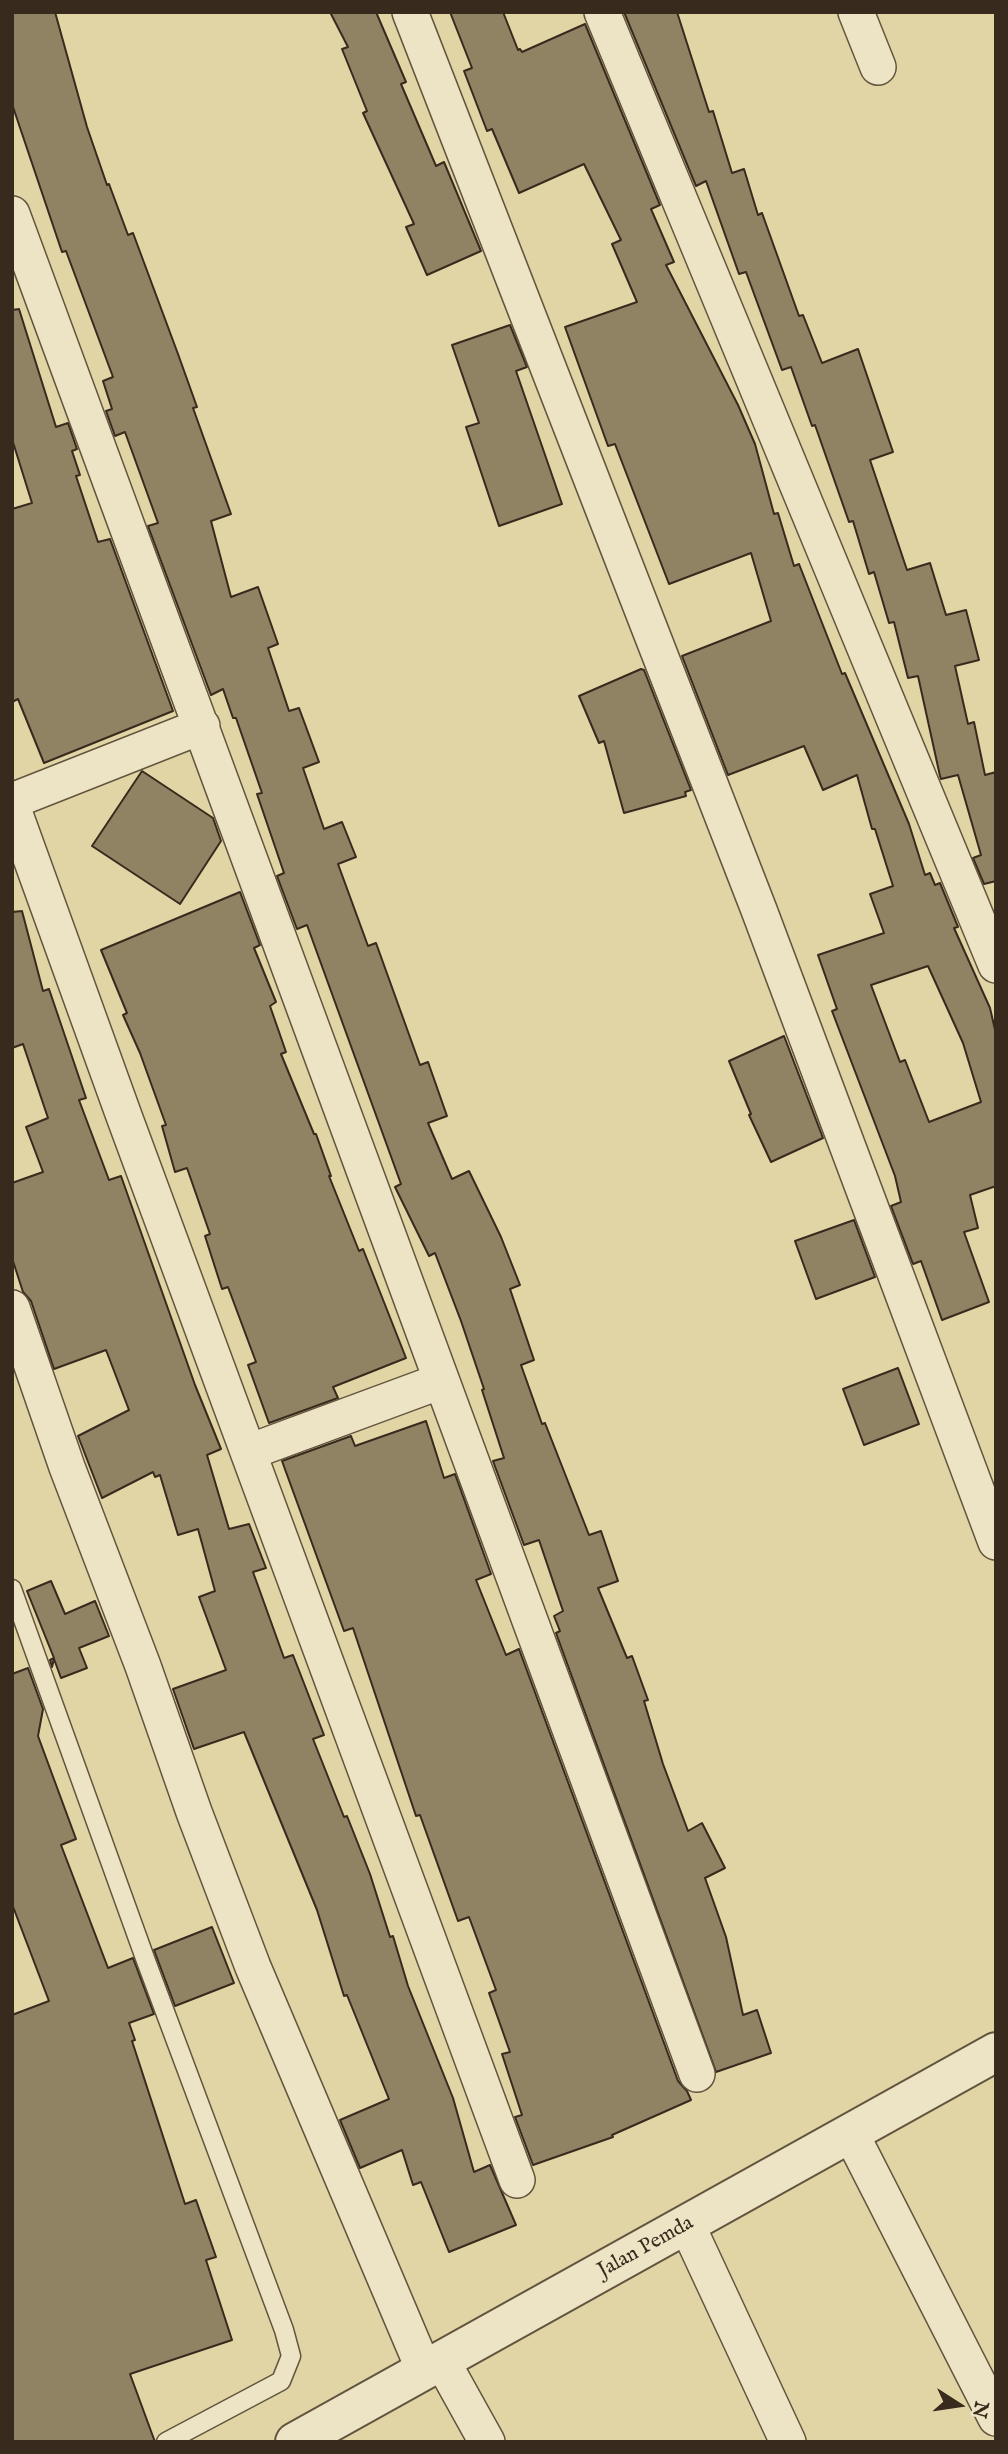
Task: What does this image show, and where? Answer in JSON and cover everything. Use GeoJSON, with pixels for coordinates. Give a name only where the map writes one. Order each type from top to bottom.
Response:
{"type":"FeatureCollection","features":[{"type":"Feature","properties":{"kind":"street"},"geometry":{"type":"LineString","coordinates":[[410,12],[760,910],[996,1542]]}},
{"type":"Feature","properties":{"kind":"street"},"geometry":{"type":"LineString","coordinates":[[602,12],[996,965]]}},
{"type":"Feature","properties":{"kind":"street"},"geometry":{"type":"LineString","coordinates":[[856,12],[878,67]]}},
{"type":"Feature","properties":{"kind":"street"},"geometry":{"type":"LineString","coordinates":[[12,214],[697,2074]]}},
{"type":"Feature","properties":{"kind":"street"},"geometry":{"type":"LineString","coordinates":[[202,726],[12,803],[124,1116],[517,2180]]}},
{"type":"Feature","properties":{"kind":"street"},"geometry":{"type":"LineString","coordinates":[[12,1308],[67,1467],[253,1967],[433,2366],[487,2442]]}},
{"type":"Feature","properties":{"kind":"street"},"geometry":{"type":"LineString","coordinates":[[249,1452],[441,1381]]}},
{"type":"Feature","properties":{"kind":"street","name":"Jalan Pemda"},"geometry":{"type":"LineString","coordinates":[[295,2442],[996,2052]]}},
{"type":"Feature","properties":{"kind":"street"},"geometry":{"type":"LineString","coordinates":[[850,2134],[996,2418]]}},
{"type":"Feature","properties":{"kind":"street"},"geometry":{"type":"LineString","coordinates":[[687,2225],[788,2442]]}},
{"type":"Feature","properties":{"kind":"lane"},"geometry":{"type":"LineString","coordinates":[[12,1589],[146,1961],[284,2330],[291,2356],[281,2381],[166,2442]]}},
{"type":"Feature","properties":{"kind":"building"},"geometry":{"type":"Polygon","coordinates":[[[12,12],[55,12],[87,127],[107,185],[109,184],[128,235],[133,233],[197,407],[193,408],[231,514],[211,521],[231,597],[258,587],[278,644],[268,648],[289,711],[299,708],[319,762],[303,768],[324,829],[342,822],[356,857],[338,864],[368,946],[376,943],[420,1065],[428,1062],[447,1116],[428,1123],[452,1179],[469,1171],[501,1237],[520,1285],[510,1289],[534,1360],[521,1365],[542,1424],[545,1423],[589,1535],[601,1531],[618,1581],[598,1588],[627,1658],[632,1656],[648,1700],[644,1701],[663,1764],[688,1831],[702,1823],[725,1868],[705,1878],[726,1937],[743,2015],[757,2010],[771,2053],[716,2072],[556,1633],[560,1631],[554,1616],[563,1611],[539,1540],[524,1545],[493,1461],[504,1458],[461,1321],[435,1253],[429,1256],[395,1187],[401,1184],[307,925],[297,929],[277,876],[284,873],[257,794],[262,793],[236,718],[233,718],[223,689],[211,695],[148,526],[158,523],[125,432],[115,436],[106,411],[112,409],[103,381],[113,377],[66,251],[62,252],[12,104],[12,12]]]}},
{"type":"Feature","properties":{"kind":"building"},"geometry":{"type":"Polygon","coordinates":[[[330,12],[376,12],[406,82],[401,84],[436,166],[444,162],[481,251],[427,275],[406,227],[414,224],[363,113],[367,111],[342,49],[348,47],[330,12]]]}},
{"type":"Feature","properties":{"kind":"building"},"geometry":{"type":"Polygon","coordinates":[[[450,12],[503,12],[518,50],[522,52],[585,24],[660,205],[651,209],[674,262],[666,265],[738,405],[755,444],[774,514],[778,513],[794,566],[799,564],[842,674],[845,673],[909,824],[925,875],[930,873],[935,885],[940,883],[958,927],[954,928],[990,1008],[996,1034],[996,1186],[970,1195],[978,1228],[964,1232],[989,1302],[942,1320],[921,1261],[913,1264],[891,1206],[901,1202],[895,1176],[832,1011],[837,1009],[818,955],[884,933],[870,894],[893,886],[875,829],[872,829],[857,775],[823,790],[804,746],[728,775],[682,656],[771,621],[751,553],[669,584],[615,444],[608,446],[565,327],[637,302],[612,244],[621,240],[584,164],[519,193],[492,129],[487,131],[464,71],[472,68],[450,12]],[[928,966],[871,985],[900,1062],[905,1060],[929,1122],[981,1102],[963,1043],[928,966]]]}},
{"type":"Feature","properties":{"kind":"building"},"geometry":{"type":"Polygon","coordinates":[[[624,12],[677,12],[732,173],[744,169],[758,215],[762,213],[799,316],[803,315],[822,363],[858,349],[893,452],[870,460],[907,570],[930,563],[946,615],[966,610],[979,660],[955,666],[968,724],[974,722],[985,775],[996,772],[996,881],[984,884],[973,858],[981,855],[958,775],[941,779],[918,676],[908,678],[894,622],[889,623],[874,572],[869,574],[853,521],[849,522],[815,425],[812,426],[791,367],[782,370],[746,272],[739,274],[706,181],[696,186],[624,12]]]}},
{"type":"Feature","properties":{"kind":"building"},"geometry":{"type":"Polygon","coordinates":[[[19,309],[56,427],[68,423],[77,449],[72,451],[80,475],[76,476],[98,542],[110,539],[173,711],[44,763],[18,699],[12,702],[12,509],[32,503],[12,439],[12,310],[19,309]]]}},
{"type":"Feature","properties":{"kind":"building"},"geometry":{"type":"Polygon","coordinates":[[[510,325],[527,367],[516,371],[562,504],[499,526],[466,427],[479,423],[452,345],[510,325]]]}},
{"type":"Feature","properties":{"kind":"building"},"geometry":{"type":"Polygon","coordinates":[[[644,670],[691,790],[685,792],[686,796],[624,813],[604,741],[599,743],[579,696],[644,670]]]}},
{"type":"Feature","properties":{"kind":"building"},"geometry":{"type":"Polygon","coordinates":[[[142,771],[213,818],[221,841],[180,904],[92,846],[142,771]]]}},
{"type":"Feature","properties":{"kind":"building"},"geometry":{"type":"Polygon","coordinates":[[[240,892],[260,945],[254,948],[276,1002],[270,1006],[286,1052],[281,1054],[316,1134],[329,1176],[359,1251],[363,1249],[406,1358],[333,1387],[338,1398],[269,1423],[248,1365],[256,1362],[228,1287],[222,1289],[205,1236],[210,1234],[187,1168],[175,1172],[162,1126],[166,1125],[123,1015],[127,1013],[101,950],[240,892]]]}},
{"type":"Feature","properties":{"kind":"building"},"geometry":{"type":"Polygon","coordinates":[[[22,911],[43,991],[49,989],[86,1098],[79,1100],[109,1180],[121,1176],[195,1385],[221,1449],[207,1455],[229,1529],[249,1524],[266,1568],[253,1572],[284,1658],[293,1655],[324,1735],[313,1739],[370,1874],[408,1986],[453,2098],[474,2172],[490,2165],[516,2225],[449,2252],[421,2182],[413,2185],[402,2150],[360,2168],[340,2120],[389,2099],[347,1995],[344,1996],[317,1910],[244,1732],[194,1749],[173,1689],[226,1670],[199,1597],[215,1591],[198,1529],[178,1535],[160,1475],[155,1477],[153,1472],[102,1498],[78,1436],[129,1410],[106,1350],[54,1369],[31,1301],[23,1292],[12,1258],[12,1183],[43,1172],[26,1127],[48,1118],[23,1044],[12,1048],[12,912],[22,911]]]}},
{"type":"Feature","properties":{"kind":"building"},"geometry":{"type":"Polygon","coordinates":[[[784,1036],[823,1138],[771,1162],[749,1115],[751,1114],[729,1061],[784,1036]]]}},
{"type":"Feature","properties":{"kind":"building"},"geometry":{"type":"Polygon","coordinates":[[[854,1220],[875,1277],[816,1299],[795,1241],[854,1220]]]}},
{"type":"Feature","properties":{"kind":"building"},"geometry":{"type":"Polygon","coordinates":[[[898,1368],[919,1424],[864,1445],[843,1389],[898,1368]]]}},
{"type":"Feature","properties":{"kind":"building"},"geometry":{"type":"Polygon","coordinates":[[[426,1421],[444,1478],[455,1474],[491,1574],[476,1580],[506,1655],[519,1649],[678,2081],[691,2100],[612,2135],[613,2137],[533,2165],[515,2117],[522,2115],[502,2054],[510,2052],[489,1993],[496,1990],[469,1917],[458,1921],[420,1815],[416,1816],[353,1628],[344,1631],[282,1461],[351,1436],[355,1446],[426,1421]]]}},
{"type":"Feature","properties":{"kind":"building"},"geometry":{"type":"Polygon","coordinates":[[[51,1581],[65,1614],[95,1601],[109,1636],[79,1648],[87,1668],[61,1678],[54,1659],[52,1667],[50,1660],[54,1658],[27,1591],[51,1581]]]}},
{"type":"Feature","properties":{"kind":"building"},"geometry":{"type":"Polygon","coordinates":[[[28,1668],[43,1709],[38,1736],[76,1839],[61,1845],[108,1968],[133,1958],[154,2014],[129,2023],[135,2040],[132,2041],[185,2204],[196,2200],[216,2257],[206,2260],[232,2340],[130,2374],[155,2442],[12,2442],[12,2015],[49,2001],[12,1904],[12,1674],[28,1668]]]}},
{"type":"Feature","properties":{"kind":"building"},"geometry":{"type":"Polygon","coordinates":[[[212,1927],[234,1983],[175,2006],[154,1950],[212,1927]]]}}]}
